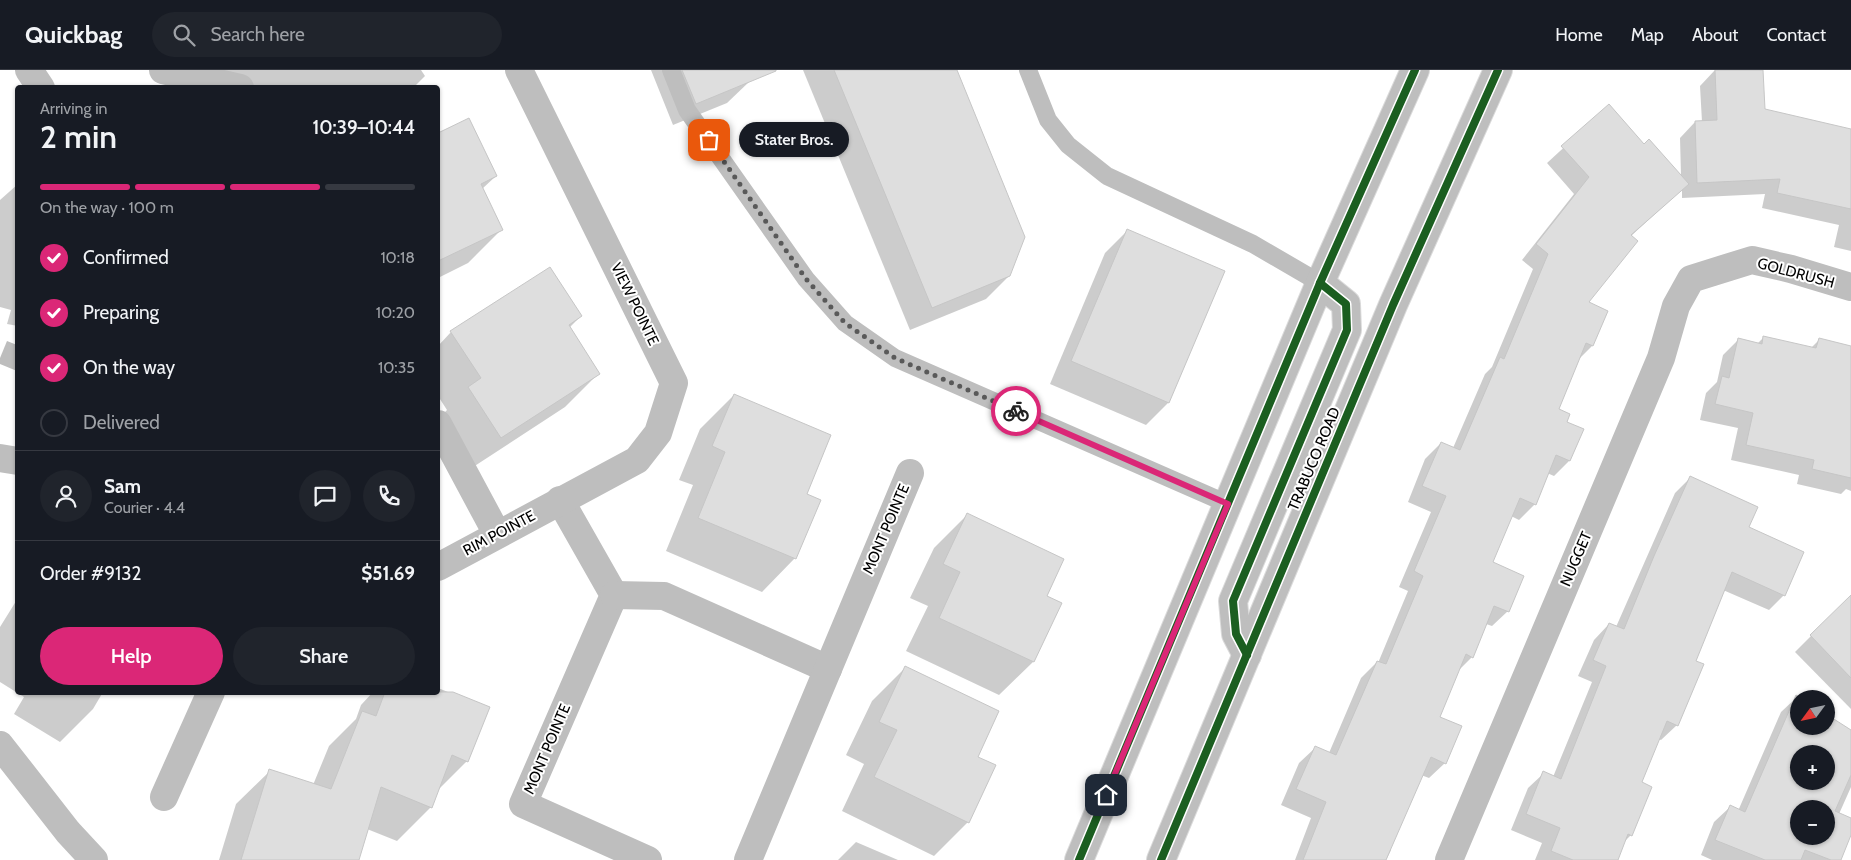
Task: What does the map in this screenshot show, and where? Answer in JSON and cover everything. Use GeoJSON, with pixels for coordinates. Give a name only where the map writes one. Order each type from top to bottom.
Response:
{"type":"FeatureCollection","features":[{"type":"Feature","properties":{"kind":"street"},"geometry":{"type":"LineString","coordinates":[[29,70],[39,85]]}},
{"type":"Feature","properties":{"kind":"street"},"geometry":{"type":"LineString","coordinates":[[163,70],[227,85]]}},
{"type":"Feature","properties":{"kind":"street","name":"VIEW POINTE"},"geometry":{"type":"LineString","coordinates":[[519,70],[674,383],[658,433],[637,460],[560,500]]}},
{"type":"Feature","properties":{"kind":"street"},"geometry":{"type":"LineString","coordinates":[[1079,860],[1320,283],[1415,70]]}},
{"type":"Feature","properties":{"kind":"street","name":"TRABUCO ROAD"},"geometry":{"type":"LineString","coordinates":[[1161,860],[1393,305],[1498,70]]}},
{"type":"Feature","properties":{"kind":"street","name":"GOLDRUSH"},"geometry":{"type":"LineString","coordinates":[[1712,272],[1752,260],[1791,268],[1851,288]]}},
{"type":"Feature","properties":{"kind":"street","name":"NUGGET"},"geometry":{"type":"LineString","coordinates":[[1449,860],[1661,358],[1676,306],[1692,279],[1712,272]]}},
{"type":"Feature","properties":{"kind":"street"},"geometry":{"type":"LineString","coordinates":[[1248,655],[1236,634],[1233,601],[1347,330],[1346,304],[1320,283]]}},
{"type":"Feature","properties":{"kind":"street"},"geometry":{"type":"LineString","coordinates":[[440,428],[496,534]]}},
{"type":"Feature","properties":{"kind":"street"},"geometry":{"type":"LineString","coordinates":[[0,458],[15,460]]}},
{"type":"Feature","properties":{"kind":"street","name":"MONT POINTE"},"geometry":{"type":"LineString","coordinates":[[748,860],[910,473]]}},
{"type":"Feature","properties":{"kind":"street"},"geometry":{"type":"LineString","coordinates":[[560,500],[614,595],[664,596],[828,669]]}},
{"type":"Feature","properties":{"kind":"street","name":"RIM POINTE"},"geometry":{"type":"LineString","coordinates":[[440,566],[560,500]]}},
{"type":"Feature","properties":{"kind":"street","name":"MONT POINTE"},"geometry":{"type":"LineString","coordinates":[[614,595],[523,804],[648,860]]}},
{"type":"Feature","properties":{"kind":"street"},"geometry":{"type":"LineString","coordinates":[[164,797],[210,695]]}},
{"type":"Feature","properties":{"kind":"street"},"geometry":{"type":"LineString","coordinates":[[0,745],[68,832],[94,860]]}},
{"type":"Feature","properties":{"kind":"lane"},"geometry":{"type":"LineString","coordinates":[[671,70],[687,110],[806,279],[845,323],[895,358],[1228,504]]}},
{"type":"Feature","properties":{"kind":"lane"},"geometry":{"type":"LineString","coordinates":[[1028,70],[1048,120],[1068,145],[1107,176],[1253,244],[1320,283]]}},
{"type":"Feature","properties":{"kind":"shaded area"},"geometry":{"type":"Polygon","coordinates":[[[7,341],[15,344],[15,370],[0,364],[0,358],[7,341]]]}},
{"type":"Feature","properties":{"kind":"building"},"geometry":{"type":"Polygon","coordinates":[[[682,70],[776,70],[776,71],[696,104],[682,70]]]}},
{"type":"Feature","properties":{"kind":"building"},"geometry":{"type":"Polygon","coordinates":[[[834,70],[957,70],[1025,237],[1010,276],[932,308],[834,70]]]}},
{"type":"Feature","properties":{"kind":"building"},"geometry":{"type":"Polygon","coordinates":[[[1715,70],[1763,70],[1765,109],[1851,129],[1851,209],[1777,193],[1780,179],[1697,183],[1695,121],[1717,120],[1715,70]]]}},
{"type":"Feature","properties":{"kind":"building"},"geometry":{"type":"Polygon","coordinates":[[[1609,104],[1644,144],[1649,139],[1689,184],[1631,235],[1638,241],[1589,302],[1608,311],[1593,346],[1586,343],[1559,409],[1570,414],[1567,422],[1584,429],[1570,461],[1556,455],[1536,505],[1520,498],[1493,562],[1524,576],[1509,612],[1494,606],[1473,658],[1466,654],[1440,717],[1462,726],[1446,764],[1431,757],[1386,860],[1303,860],[1326,802],[1296,789],[1315,746],[1336,755],[1377,661],[1386,664],[1423,576],[1414,571],[1446,496],[1422,486],[1441,442],[1460,450],[1500,357],[1504,359],[1548,254],[1536,244],[1589,177],[1561,146],[1609,104]]]}},
{"type":"Feature","properties":{"kind":"building"},"geometry":{"type":"Polygon","coordinates":[[[469,118],[497,176],[481,184],[503,230],[440,260],[440,132],[469,118]]]}},
{"type":"Feature","properties":{"kind":"building"},"geometry":{"type":"Polygon","coordinates":[[[1127,229],[1225,271],[1169,403],[1071,361],[1127,229]]]}},
{"type":"Feature","properties":{"kind":"building"},"geometry":{"type":"Polygon","coordinates":[[[550,267],[582,316],[569,325],[600,374],[501,438],[468,387],[481,378],[450,331],[550,267]]]}},
{"type":"Feature","properties":{"kind":"building"},"geometry":{"type":"Polygon","coordinates":[[[1763,336],[1816,348],[1819,338],[1851,346],[1851,478],[1812,469],[1814,460],[1746,445],[1753,413],[1715,404],[1722,376],[1729,378],[1738,338],[1762,344],[1763,336]]]}},
{"type":"Feature","properties":{"kind":"building"},"geometry":{"type":"Polygon","coordinates":[[[734,394],[831,435],[807,494],[821,500],[796,559],[698,518],[725,452],[712,446],[734,394]]]}},
{"type":"Feature","properties":{"kind":"building"},"geometry":{"type":"Polygon","coordinates":[[[1690,476],[1758,507],[1749,527],[1804,552],[1785,596],[1732,572],[1696,661],[1704,664],[1678,726],[1667,721],[1642,782],[1652,787],[1632,836],[1628,834],[1618,860],[1573,860],[1551,851],[1560,828],[1526,814],[1543,771],[1561,779],[1606,666],[1593,660],[1609,623],[1624,629],[1690,476]]]}},
{"type":"Feature","properties":{"kind":"building"},"geometry":{"type":"Polygon","coordinates":[[[967,513],[1064,559],[1047,596],[1062,603],[1034,662],[939,618],[960,572],[943,564],[967,513]]]}},
{"type":"Feature","properties":{"kind":"building"},"geometry":{"type":"Polygon","coordinates":[[[1851,595],[1851,678],[1810,635],[1851,595]]]}},
{"type":"Feature","properties":{"kind":"building"},"geometry":{"type":"Polygon","coordinates":[[[905,666],[999,711],[978,757],[996,765],[969,823],[874,777],[897,730],[879,722],[905,666]]]}},
{"type":"Feature","properties":{"kind":"building"},"geometry":{"type":"Polygon","coordinates":[[[440,692],[453,692],[490,707],[468,762],[452,755],[432,808],[381,787],[359,860],[241,860],[269,769],[331,789],[362,711],[376,716],[384,695],[440,695],[440,692]]]}},
{"type":"Feature","properties":{"kind":"building"},"geometry":{"type":"Polygon","coordinates":[[[1790,709],[1790,735],[1835,735],[1835,720],[1851,730],[1851,775],[1835,811],[1851,818],[1851,835],[1841,860],[1831,860],[1805,850],[1801,860],[1765,860],[1715,840],[1730,805],[1745,812],[1790,709]]]}},
{"type":"Feature","properties":{"kind":"cycle path"},"geometry":{"type":"LineString","coordinates":[[1079,860],[1320,283],[1415,70]]}},
{"type":"Feature","properties":{"kind":"cycle path"},"geometry":{"type":"LineString","coordinates":[[1161,860],[1393,305],[1498,70]]}},
{"type":"Feature","properties":{"kind":"cycle path"},"geometry":{"type":"LineString","coordinates":[[1247,655],[1236,634],[1233,601],[1347,330],[1346,304],[1320,283]]}},
{"type":"Feature","properties":{"kind":"way so far"},"geometry":{"type":"LineString","coordinates":[[709,140],[806,279],[845,323],[895,358],[1016,411]]}},
{"type":"Feature","properties":{"kind":"place","name":"Stater Bros."},"geometry":{"type":"Point","coordinates":[709,140]}},
{"type":"Feature","properties":{"kind":"route"},"geometry":{"type":"LineString","coordinates":[[1016,411],[1228,504],[1106,795]]}}]}
